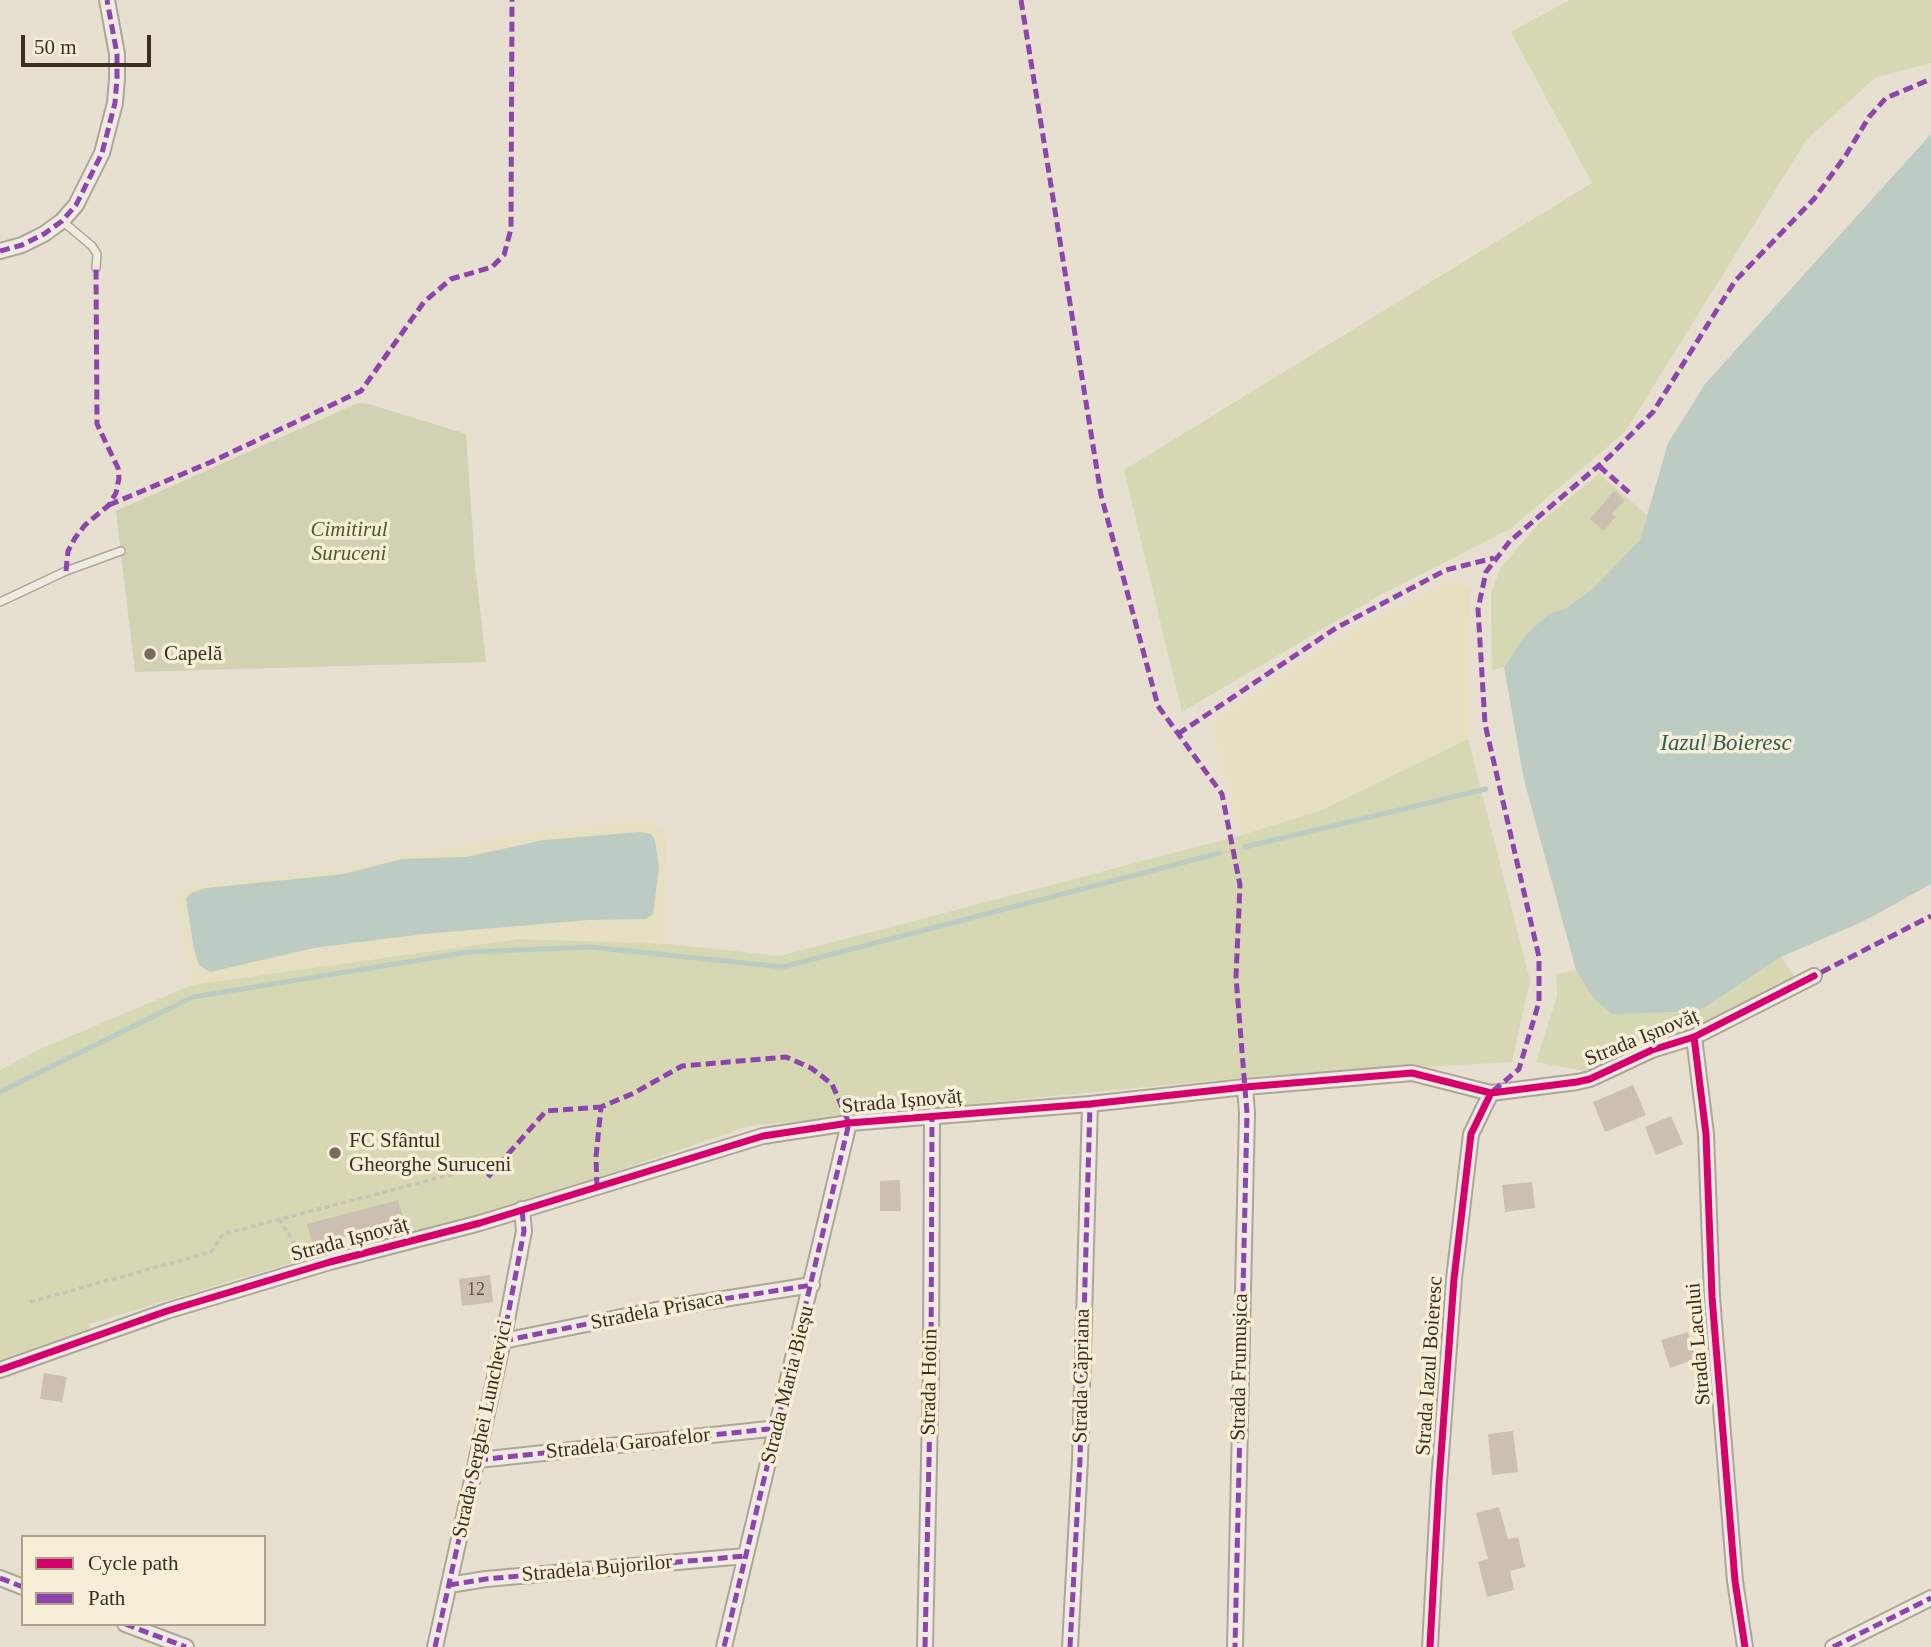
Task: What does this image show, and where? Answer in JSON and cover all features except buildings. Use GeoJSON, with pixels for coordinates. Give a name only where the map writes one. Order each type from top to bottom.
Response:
{"type":"FeatureCollection","features":[{"type":"Feature","properties":{"kind":"street"},"geometry":{"type":"LineString","coordinates":[[0,251],[33,240],[62,221],[76,205],[102,153],[116,103],[117,54],[107,0]]}},
{"type":"Feature","properties":{"kind":"street","name":"Strada Ișnovăț"},"geometry":{"type":"LineString","coordinates":[[0,1370],[167,1311],[330,1262],[480,1223],[763,1136],[849,1123],[1090,1104],[1412,1073],[1491,1093],[1590,1079],[1653,1050],[1694,1037],[1814,976]]}},
{"type":"Feature","properties":{"kind":"street","name":"Strada Lacului"},"geometry":{"type":"LineString","coordinates":[[1694,1037],[1706,1134],[1712,1297],[1735,1581],[1745,1647]]}},
{"type":"Feature","properties":{"kind":"street","name":"Strada Frumușica"},"geometry":{"type":"LineString","coordinates":[[1235,1647],[1247,1113],[1245,1087]]}},
{"type":"Feature","properties":{"kind":"street","name":"Strada Iazul Boieresc"},"geometry":{"type":"LineString","coordinates":[[1430,1647],[1454,1279],[1471,1134],[1491,1093]]}},
{"type":"Feature","properties":{"kind":"street","name":"Strada Căpriana"},"geometry":{"type":"LineString","coordinates":[[1070,1647],[1080,1460],[1090,1104]]}},
{"type":"Feature","properties":{"kind":"street","name":"Strada Hotin"},"geometry":{"type":"LineString","coordinates":[[925,1647],[931,1366],[932,1116]]}},
{"type":"Feature","properties":{"kind":"street","name":"Strada Maria Bieșu"},"geometry":{"type":"LineString","coordinates":[[724,1647],[849,1123]]}},
{"type":"Feature","properties":{"kind":"street","name":"Strada Serghei Lunchevici"},"geometry":{"type":"LineString","coordinates":[[435,1647],[503,1341],[524,1231],[522,1209]]}},
{"type":"Feature","properties":{"kind":"street","name":"Stradela Prisaca"},"geometry":{"type":"LineString","coordinates":[[503,1341],[666,1308],[812,1285]]}},
{"type":"Feature","properties":{"kind":"street","name":"Stradela Garoafelor"},"geometry":{"type":"LineString","coordinates":[[478,1460],[778,1428]]}},
{"type":"Feature","properties":{"kind":"street","name":"Stradela Bujorilor"},"geometry":{"type":"LineString","coordinates":[[449,1585],[486,1579],[745,1556]]}},
{"type":"Feature","properties":{"kind":"street"},"geometry":{"type":"LineString","coordinates":[[0,1578],[21,1586]]}},
{"type":"Feature","properties":{"kind":"street"},"geometry":{"type":"LineString","coordinates":[[1833,1647],[1931,1598]]}},
{"type":"Feature","properties":{"kind":"street"},"geometry":{"type":"LineString","coordinates":[[130,1626],[186,1647]]}},
{"type":"Feature","properties":{"kind":"lane"},"geometry":{"type":"LineString","coordinates":[[62,221],[92,246],[97,254],[96,268]]}},
{"type":"Feature","properties":{"kind":"lane"},"geometry":{"type":"LineString","coordinates":[[0,602],[66,571],[121,551]]}},
{"type":"Feature","properties":{"kind":"path"},"geometry":{"type":"LineString","coordinates":[[30,1303],[211,1252],[222,1234],[473,1169]]}},
{"type":"Feature","properties":{"kind":"path"},"geometry":{"type":"LineString","coordinates":[[279,1219],[300,1252],[330,1262]]}},
{"type":"Feature","properties":{"kind":"shaded area"},"geometry":{"type":"Polygon","coordinates":[[[1452,580],[1470,588],[1468,739],[1322,810],[1242,835],[1211,723],[1344,635],[1452,580]]]}},
{"type":"Feature","properties":{"kind":"shaded area"},"geometry":{"type":"Polygon","coordinates":[[[616,822],[651,822],[666,834],[665,916],[669,944],[519,939],[192,985],[175,894],[184,887],[310,872],[496,838],[616,822]]]}},
{"type":"Feature","properties":{"kind":"green space"},"geometry":{"type":"Polygon","coordinates":[[[1569,0],[1931,0],[1931,63],[1875,78],[1807,139],[1625,432],[1510,529],[1384,593],[1182,712],[1124,470],[1592,183],[1511,32],[1569,0]]]}},
{"type":"Feature","properties":{"kind":"green space","name":"Cimitirul Suruceni"},"geometry":{"type":"Polygon","coordinates":[[[358,403],[466,434],[475,565],[486,662],[135,672],[116,511],[358,403]]]}},
{"type":"Feature","properties":{"kind":"green space"},"geometry":{"type":"Polygon","coordinates":[[[1599,474],[1647,515],[1640,540],[1591,590],[1568,607],[1549,614],[1526,634],[1504,667],[1492,670],[1491,593],[1500,569],[1539,523],[1599,474]]]}},
{"type":"Feature","properties":{"kind":"green space"},"geometry":{"type":"Polygon","coordinates":[[[1468,739],[1530,980],[1512,1062],[1259,1076],[749,1126],[562,1190],[417,1234],[404,1221],[313,1245],[308,1258],[89,1324],[90,1329],[0,1361],[0,1070],[40,1049],[192,985],[519,939],[669,944],[780,956],[1242,835],[1322,810],[1468,739]]]}},
{"type":"Feature","properties":{"kind":"green space"},"geometry":{"type":"Polygon","coordinates":[[[1781,957],[1796,979],[1684,1035],[1607,1055],[1585,1071],[1536,1062],[1557,996],[1556,974],[1576,970],[1594,999],[1699,1011],[1781,957]]]}},
{"type":"Feature","properties":{"kind":"water","name":"Iazul Boieresc"},"geometry":{"type":"Polygon","coordinates":[[[1931,134],[1931,884],[1864,921],[1781,957],[1699,1011],[1613,1014],[1594,999],[1576,970],[1524,780],[1504,667],[1526,634],[1549,614],[1568,607],[1591,590],[1640,540],[1668,443],[1705,384],[1931,134]]]}},
{"type":"Feature","properties":{"kind":"water"},"geometry":{"type":"Polygon","coordinates":[[[640,832],[651,834],[655,840],[659,868],[653,914],[646,919],[589,920],[423,934],[314,948],[210,972],[199,965],[194,950],[186,898],[193,892],[207,888],[344,874],[402,859],[466,857],[544,840],[640,832]]]}},
{"type":"Feature","properties":{"kind":"waterway"},"geometry":{"type":"LineString","coordinates":[[1245,847],[1486,789]]}},
{"type":"Feature","properties":{"kind":"waterway"},"geometry":{"type":"LineString","coordinates":[[0,1092],[193,997],[469,952],[590,947],[783,967],[1220,853]]}},
{"type":"Feature","properties":{"kind":"marked path"},"geometry":{"type":"LineString","coordinates":[[0,251],[22,245],[62,221],[76,205],[102,153],[115,103],[117,78],[117,54],[107,0]]}},
{"type":"Feature","properties":{"kind":"marked path"},"geometry":{"type":"LineString","coordinates":[[109,505],[211,462],[361,391],[424,302],[451,279],[492,267],[504,255],[511,229],[512,0]]}},
{"type":"Feature","properties":{"kind":"marked path"},"geometry":{"type":"LineString","coordinates":[[1021,0],[1101,495],[1158,706],[1222,794],[1240,885],[1236,977],[1247,1113],[1235,1647]]}},
{"type":"Feature","properties":{"kind":"marked path"},"geometry":{"type":"LineString","coordinates":[[1493,1091],[1519,1069],[1539,1002],[1539,957],[1485,724],[1478,609],[1486,572],[1510,541],[1610,456],[1653,412],[1735,281],[1814,199],[1869,117],[1886,98],[1931,79]]}},
{"type":"Feature","properties":{"kind":"marked path"},"geometry":{"type":"LineString","coordinates":[[66,571],[68,551],[75,538],[85,525],[109,505],[116,493],[119,478],[118,468],[97,424],[96,268]]}},
{"type":"Feature","properties":{"kind":"marked path"},"geometry":{"type":"LineString","coordinates":[[1599,466],[1632,495]]}},
{"type":"Feature","properties":{"kind":"marked path"},"geometry":{"type":"LineString","coordinates":[[1178,734],[1336,628],[1446,570],[1494,558]]}},
{"type":"Feature","properties":{"kind":"marked path"},"geometry":{"type":"LineString","coordinates":[[1808,979],[1931,916]]}},
{"type":"Feature","properties":{"kind":"marked path"},"geometry":{"type":"LineString","coordinates":[[597,1187],[596,1157],[601,1107],[634,1093],[682,1066],[786,1057],[811,1068],[832,1084],[849,1123],[724,1647]]}},
{"type":"Feature","properties":{"kind":"marked path"},"geometry":{"type":"LineString","coordinates":[[1070,1647],[1080,1460],[1090,1104]]}},
{"type":"Feature","properties":{"kind":"marked path"},"geometry":{"type":"LineString","coordinates":[[488,1177],[546,1111],[601,1107]]}},
{"type":"Feature","properties":{"kind":"marked path"},"geometry":{"type":"LineString","coordinates":[[925,1647],[931,1366],[932,1116]]}},
{"type":"Feature","properties":{"kind":"marked path"},"geometry":{"type":"LineString","coordinates":[[435,1647],[503,1341],[524,1231],[522,1209]]}},
{"type":"Feature","properties":{"kind":"marked path"},"geometry":{"type":"LineString","coordinates":[[503,1341],[666,1308],[812,1285]]}},
{"type":"Feature","properties":{"kind":"marked path"},"geometry":{"type":"LineString","coordinates":[[478,1460],[778,1428]]}},
{"type":"Feature","properties":{"kind":"marked path"},"geometry":{"type":"LineString","coordinates":[[449,1585],[486,1579],[745,1556]]}},
{"type":"Feature","properties":{"kind":"marked path"},"geometry":{"type":"LineString","coordinates":[[0,1578],[21,1586]]}},
{"type":"Feature","properties":{"kind":"marked path"},"geometry":{"type":"LineString","coordinates":[[1833,1647],[1931,1598]]}},
{"type":"Feature","properties":{"kind":"marked path"},"geometry":{"type":"LineString","coordinates":[[130,1626],[186,1647]]}},
{"type":"Feature","properties":{"kind":"cycle path"},"geometry":{"type":"LineString","coordinates":[[0,1370],[167,1311],[330,1262],[480,1223],[763,1136],[849,1123],[1090,1104],[1412,1073],[1491,1093],[1577,1082],[1590,1079],[1652,1050],[1694,1037],[1814,976]]}},
{"type":"Feature","properties":{"kind":"cycle path"},"geometry":{"type":"LineString","coordinates":[[1694,1037],[1706,1134],[1712,1297],[1735,1581],[1745,1647]]}},
{"type":"Feature","properties":{"kind":"cycle path"},"geometry":{"type":"LineString","coordinates":[[1430,1647],[1454,1279],[1471,1134],[1491,1093]]}},
{"type":"Feature","properties":{"kind":"place","name":"Capelă"},"geometry":{"type":"Point","coordinates":[150,654]}},
{"type":"Feature","properties":{"kind":"place","name":"FC Sfântul Gheorghe Suruceni"},"geometry":{"type":"Point","coordinates":[335,1153]}}]}
